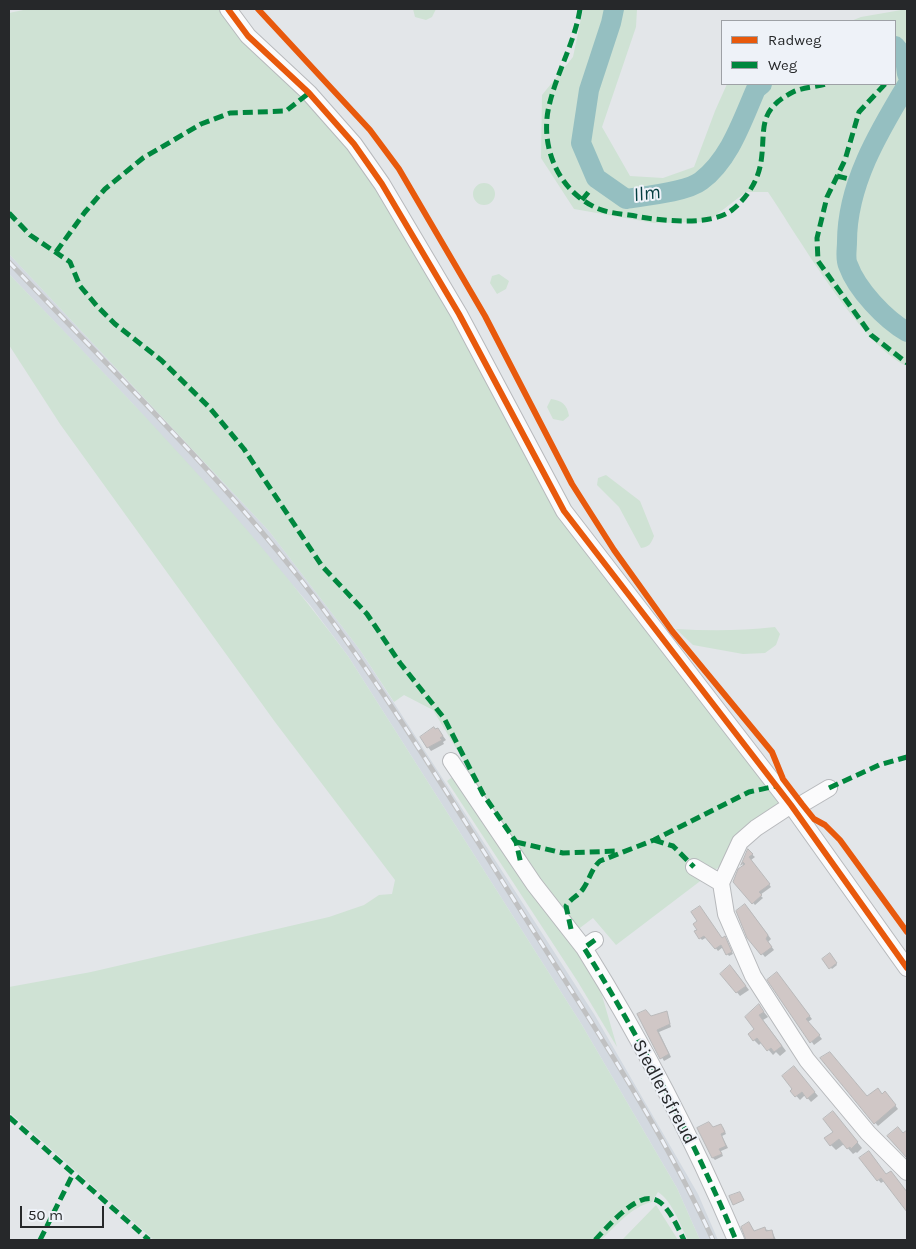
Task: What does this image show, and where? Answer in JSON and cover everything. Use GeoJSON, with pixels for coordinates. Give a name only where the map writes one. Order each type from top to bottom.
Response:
{"type":"FeatureCollection","features":[{"type":"Feature","properties":{"kind":"street"},"geometry":{"type":"LineString","coordinates":[[228,9],[248,36],[309,93],[354,144],[382,184],[459,314],[564,511],[791,805],[907,968]]}},
{"type":"Feature","properties":{"kind":"street","name":"Siedlersfreud"},"geometry":{"type":"LineString","coordinates":[[451,761],[534,884],[589,944],[609,988],[669,1098],[714,1188],[736,1240]]}},
{"type":"Feature","properties":{"kind":"street"},"geometry":{"type":"LineString","coordinates":[[829,788],[802,804],[791,805],[740,842],[721,883],[726,914],[753,976],[807,1060],[868,1133],[907,1172]]}},
{"type":"Feature","properties":{"kind":"street"},"geometry":{"type":"LineString","coordinates":[[694,867],[721,883]]}},
{"type":"Feature","properties":{"kind":"shaded area"},"geometry":{"type":"Polygon","coordinates":[[[9,254],[269,531],[360,650],[594,1014],[698,1194],[718,1240],[700,1240],[677,1188],[582,1025],[348,656],[310,605],[132,403],[9,274],[9,254]]]}},
{"type":"Feature","properties":{"kind":"green space"},"geometry":{"type":"Polygon","coordinates":[[[28,9],[220,9],[310,103],[375,183],[446,299],[528,459],[781,804],[724,863],[616,945],[593,918],[572,934],[601,992],[617,1047],[578,982],[447,781],[467,766],[433,710],[404,695],[394,702],[360,650],[269,531],[9,254],[9,13],[28,9]]]}},
{"type":"Feature","properties":{"kind":"green space"},"geometry":{"type":"Polygon","coordinates":[[[413,9],[436,9],[432,17],[426,20],[415,17],[413,9]]]}},
{"type":"Feature","properties":{"kind":"green space"},"geometry":{"type":"Polygon","coordinates":[[[583,9],[637,9],[636,27],[602,127],[630,176],[663,178],[694,167],[727,85],[896,85],[896,20],[854,20],[907,9],[907,366],[889,355],[870,337],[851,314],[813,261],[768,192],[746,192],[707,222],[654,223],[574,209],[541,158],[542,95],[573,57],[583,9]]]}},
{"type":"Feature","properties":{"kind":"green space"},"geometry":{"type":"Polygon","coordinates":[[[480,183],[488,183],[495,190],[495,198],[488,205],[480,205],[473,198],[473,190],[480,183]]]}},
{"type":"Feature","properties":{"kind":"green space"},"geometry":{"type":"Polygon","coordinates":[[[9,274],[185,459],[269,555],[348,656],[582,1025],[677,1188],[700,1240],[688,1240],[676,1214],[658,1192],[652,1202],[644,1204],[631,1212],[601,1240],[154,1240],[9,1112],[9,987],[91,972],[329,917],[364,905],[379,895],[392,894],[395,880],[275,722],[60,424],[9,345],[9,274]]]}},
{"type":"Feature","properties":{"kind":"green space"},"geometry":{"type":"Polygon","coordinates":[[[499,274],[509,281],[506,289],[497,294],[490,283],[492,276],[499,274]]]}},
{"type":"Feature","properties":{"kind":"green space"},"geometry":{"type":"Polygon","coordinates":[[[551,399],[561,402],[567,409],[569,416],[563,421],[553,419],[547,407],[551,399]]]}},
{"type":"Feature","properties":{"kind":"green space"},"geometry":{"type":"Polygon","coordinates":[[[606,475],[640,501],[654,536],[648,546],[641,548],[619,507],[597,485],[598,478],[606,475]]]}},
{"type":"Feature","properties":{"kind":"green space"},"geometry":{"type":"Polygon","coordinates":[[[775,627],[780,634],[776,645],[765,653],[743,654],[693,645],[676,629],[725,630],[775,627]]]}},
{"type":"Feature","properties":{"kind":"green space"},"geometry":{"type":"Polygon","coordinates":[[[656,1205],[678,1240],[622,1240],[656,1205]]]}},
{"type":"Feature","properties":{"kind":"building"},"geometry":{"type":"Polygon","coordinates":[[[434,727],[435,729],[438,728],[443,736],[440,738],[442,740],[427,748],[420,737],[434,727]]]}},
{"type":"Feature","properties":{"kind":"building"},"geometry":{"type":"Polygon","coordinates":[[[748,849],[753,854],[749,857],[770,884],[759,892],[762,895],[752,904],[733,882],[738,869],[745,864],[743,862],[741,865],[748,849]]]}},
{"type":"Feature","properties":{"kind":"building"},"geometry":{"type":"Polygon","coordinates":[[[745,904],[768,935],[766,939],[772,947],[761,955],[747,938],[736,911],[745,904]]]}},
{"type":"Feature","properties":{"kind":"building"},"geometry":{"type":"Polygon","coordinates":[[[700,906],[722,938],[725,936],[732,952],[726,955],[721,945],[715,949],[704,936],[699,939],[694,931],[697,930],[693,924],[697,921],[691,912],[700,906]]]}},
{"type":"Feature","properties":{"kind":"building"},"geometry":{"type":"Polygon","coordinates":[[[830,953],[837,963],[829,969],[822,959],[830,953]]]}},
{"type":"Feature","properties":{"kind":"building"},"geometry":{"type":"Polygon","coordinates":[[[730,965],[746,986],[736,993],[720,974],[730,965]]]}},
{"type":"Feature","properties":{"kind":"building"},"geometry":{"type":"Polygon","coordinates":[[[777,972],[810,1016],[806,1019],[820,1035],[810,1043],[767,980],[777,972]]]}},
{"type":"Feature","properties":{"kind":"building"},"geometry":{"type":"Polygon","coordinates":[[[759,1004],[764,1012],[759,1015],[782,1046],[774,1052],[771,1048],[767,1051],[757,1038],[753,1041],[748,1034],[754,1029],[745,1017],[759,1004]]]}},
{"type":"Feature","properties":{"kind":"building"},"geometry":{"type":"Polygon","coordinates":[[[646,1010],[651,1016],[667,1011],[670,1024],[657,1030],[669,1054],[660,1059],[637,1014],[646,1010]]]}},
{"type":"Feature","properties":{"kind":"building"},"geometry":{"type":"Polygon","coordinates":[[[830,1052],[867,1096],[878,1088],[882,1094],[885,1091],[896,1105],[874,1124],[820,1058],[830,1052]]]}},
{"type":"Feature","properties":{"kind":"building"},"geometry":{"type":"Polygon","coordinates":[[[794,1066],[815,1092],[807,1099],[802,1092],[795,1097],[790,1091],[792,1089],[782,1076],[794,1066]]]}},
{"type":"Feature","properties":{"kind":"building"},"geometry":{"type":"Polygon","coordinates":[[[833,1111],[858,1142],[851,1149],[850,1147],[847,1149],[839,1139],[830,1146],[824,1138],[833,1132],[823,1119],[833,1111]]]}},
{"type":"Feature","properties":{"kind":"building"},"geometry":{"type":"Polygon","coordinates":[[[709,1122],[713,1127],[721,1124],[725,1132],[721,1134],[726,1146],[719,1149],[722,1154],[712,1158],[697,1128],[709,1122]]]}},
{"type":"Feature","properties":{"kind":"building"},"geometry":{"type":"Polygon","coordinates":[[[898,1127],[903,1133],[907,1130],[907,1158],[887,1136],[898,1127]]]}},
{"type":"Feature","properties":{"kind":"building"},"geometry":{"type":"Polygon","coordinates":[[[869,1151],[886,1174],[891,1171],[907,1192],[907,1212],[881,1178],[877,1181],[859,1158],[869,1151]]]}},
{"type":"Feature","properties":{"kind":"building"},"geometry":{"type":"Polygon","coordinates":[[[740,1192],[744,1200],[733,1205],[729,1196],[740,1192]]]}},
{"type":"Feature","properties":{"kind":"building"},"geometry":{"type":"Polygon","coordinates":[[[749,1222],[754,1231],[765,1227],[766,1231],[772,1230],[774,1239],[746,1240],[741,1227],[749,1222]]]}},
{"type":"Feature","properties":{"kind":"waterway","name":"Ilm"},"geometry":{"type":"LineString","coordinates":[[614,9],[589,90],[581,143],[596,178],[626,199],[676,191],[701,181],[720,162],[727,151],[756,89],[761,85]]}},
{"type":"Feature","properties":{"kind":"waterway","name":"Ilm"},"geometry":{"type":"LineString","coordinates":[[896,47],[905,58],[907,74]]}},
{"type":"Feature","properties":{"kind":"waterway","name":"Ilm"},"geometry":{"type":"LineString","coordinates":[[907,85],[875,141],[858,180],[848,221],[846,257],[852,275],[865,294],[881,312],[907,332]]}},
{"type":"Feature","properties":{"kind":"railway"},"geometry":{"type":"LineString","coordinates":[[9,262],[196,457],[267,538],[333,622],[421,752],[605,1044],[673,1160],[713,1240]]}},
{"type":"Feature","properties":{"kind":"marked path"},"geometry":{"type":"LineString","coordinates":[[580,9],[578,21],[550,102],[547,134],[549,150],[562,179],[572,191],[585,201],[604,211],[650,219],[688,221],[713,218],[732,210],[751,189],[760,169],[765,122],[773,106],[797,90],[821,85]]}},
{"type":"Feature","properties":{"kind":"marked path"},"geometry":{"type":"LineString","coordinates":[[884,85],[859,112],[845,160],[827,197],[817,238],[818,261],[871,335],[907,363]]}},
{"type":"Feature","properties":{"kind":"marked path"},"geometry":{"type":"LineString","coordinates":[[56,252],[85,212],[105,189],[143,158],[201,124],[230,113],[286,111],[309,93]]}},
{"type":"Feature","properties":{"kind":"marked path"},"geometry":{"type":"LineString","coordinates":[[837,176],[849,179]]}},
{"type":"Feature","properties":{"kind":"marked path"},"geometry":{"type":"LineString","coordinates":[[582,200],[591,189]]}},
{"type":"Feature","properties":{"kind":"marked path"},"geometry":{"type":"LineString","coordinates":[[9,213],[30,235],[70,262],[80,286],[97,306],[115,324],[161,360],[209,407],[244,449],[322,566],[367,614],[400,663],[444,718],[483,794],[516,842],[521,864]]}},
{"type":"Feature","properties":{"kind":"marked path"},"geometry":{"type":"LineString","coordinates":[[829,788],[879,765],[907,757]]}},
{"type":"Feature","properties":{"kind":"marked path"},"geometry":{"type":"LineString","coordinates":[[571,929],[566,906],[583,889],[600,861],[654,840],[749,792],[776,786]]}},
{"type":"Feature","properties":{"kind":"marked path"},"geometry":{"type":"LineString","coordinates":[[654,840],[673,846],[694,867]]}},
{"type":"Feature","properties":{"kind":"marked path"},"geometry":{"type":"LineString","coordinates":[[516,842],[563,853],[618,851]]}},
{"type":"Feature","properties":{"kind":"marked path"},"geometry":{"type":"LineString","coordinates":[[595,940],[584,948],[666,1091],[720,1202],[736,1240]]}},
{"type":"Feature","properties":{"kind":"marked path"},"geometry":{"type":"LineString","coordinates":[[9,1117],[149,1240]]}},
{"type":"Feature","properties":{"kind":"marked path"},"geometry":{"type":"LineString","coordinates":[[40,1240],[73,1174]]}},
{"type":"Feature","properties":{"kind":"marked path"},"geometry":{"type":"LineString","coordinates":[[595,1240],[625,1210],[644,1199],[653,1199],[661,1203],[668,1211],[684,1240]]}},
{"type":"Feature","properties":{"kind":"cycle path"},"geometry":{"type":"LineString","coordinates":[[228,9],[248,36],[309,93],[354,144],[382,184],[459,314],[564,511],[791,805],[907,968]]}},
{"type":"Feature","properties":{"kind":"cycle path"},"geometry":{"type":"LineString","coordinates":[[258,9],[370,130],[399,169],[485,316],[572,484],[614,550],[672,631],[772,752],[783,779],[802,804],[814,819],[825,825],[840,840],[907,932]]}}]}
